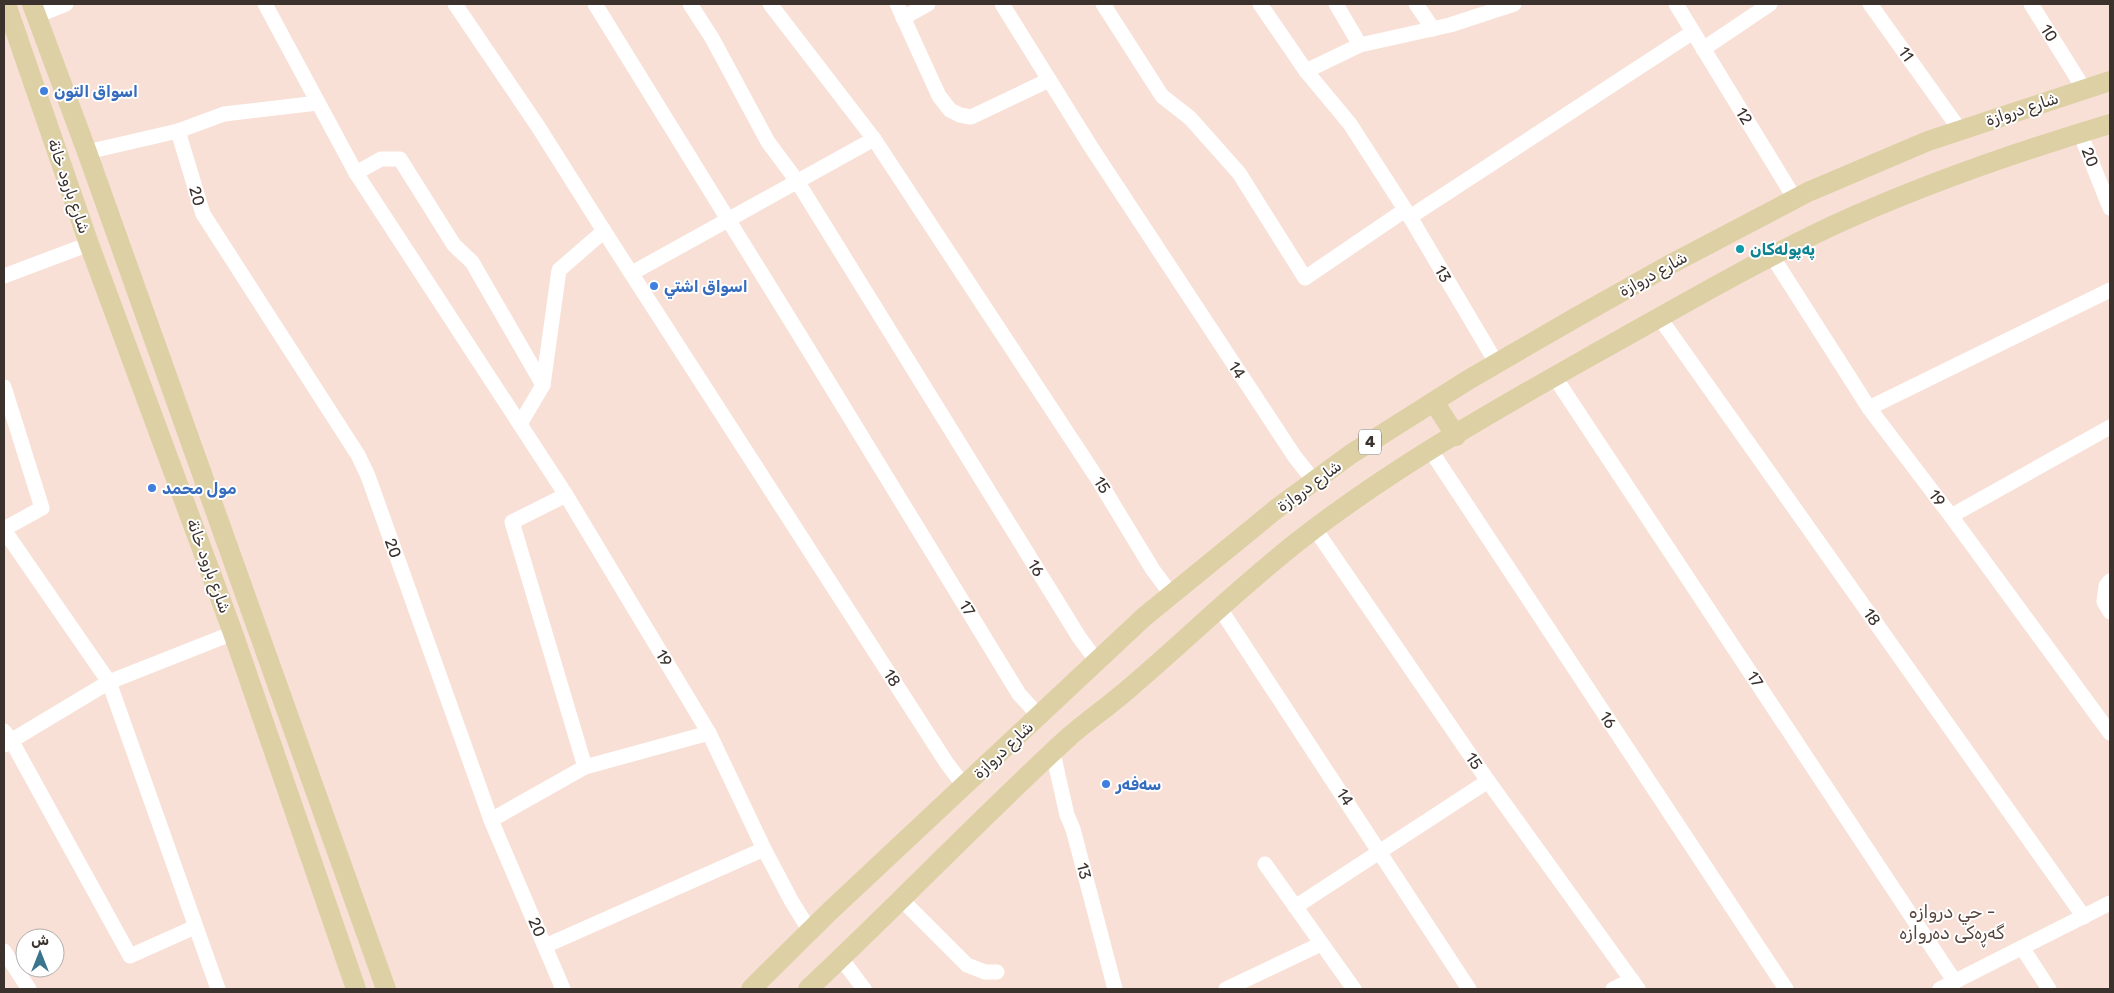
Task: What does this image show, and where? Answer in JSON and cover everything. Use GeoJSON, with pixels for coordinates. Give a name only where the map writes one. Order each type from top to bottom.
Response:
{"type":"FeatureCollection","features":[{"type":"Feature","properties":{"kind":"main road","name":"شارع بارود خانة"},"geometry":{"type":"LineString","coordinates":[[6,4],[89,244],[233,633],[352,988]]}},
{"type":"Feature","properties":{"kind":"main road","name":"شارع بارود خانة"},"geometry":{"type":"LineString","coordinates":[[34,10],[87,152],[386,989]]}},
{"type":"Feature","properties":{"kind":"main road","name":"شارع دروازة"},"geometry":{"type":"LineString","coordinates":[[751,989],[810,930],[1039,716],[1096,660],[1171,594],[1314,481],[1434,402],[1496,364],[1671,264],[1795,199],[1887,157],[1960,130],[2110,81]]}},
{"type":"Feature","properties":{"kind":"main road"},"geometry":{"type":"LineString","coordinates":[[37,93],[62,85]]}},
{"type":"Feature","properties":{"kind":"main road","name":"4"},"geometry":{"type":"LineString","coordinates":[[808,989],[956,843],[1072,734],[1132,686],[1219,607],[1315,528],[1366,493],[1554,376],[1772,256],[1838,223],[1912,191],[2002,158],[2110,124]]}},
{"type":"Feature","properties":{"kind":"main road"},"geometry":{"type":"LineString","coordinates":[[1434,402],[1456,436]]}},
{"type":"Feature","properties":{"kind":"street"},"geometry":{"type":"LineString","coordinates":[[34,10],[66,4]]}},
{"type":"Feature","properties":{"kind":"street","name":"19"},"geometry":{"type":"LineString","coordinates":[[265,4],[356,173],[566,495],[709,733],[764,849],[792,902],[810,930]]}},
{"type":"Feature","properties":{"kind":"street","name":"18"},"geometry":{"type":"LineString","coordinates":[[455,4],[539,128],[946,762],[964,786]]}},
{"type":"Feature","properties":{"kind":"street","name":"17"},"geometry":{"type":"LineString","coordinates":[[595,4],[1019,694],[1039,716]]}},
{"type":"Feature","properties":{"kind":"street","name":"16"},"geometry":{"type":"LineString","coordinates":[[690,4],[712,38],[768,142],[797,181],[1079,637],[1096,660]]}},
{"type":"Feature","properties":{"kind":"street","name":"15"},"geometry":{"type":"LineString","coordinates":[[770,4],[874,139],[1048,402],[1153,570],[1171,594]]}},
{"type":"Feature","properties":{"kind":"street"},"geometry":{"type":"LineString","coordinates":[[897,4],[939,96],[950,110],[960,115],[971,117],[1048,80]]}},
{"type":"Feature","properties":{"kind":"street"},"geometry":{"type":"LineString","coordinates":[[903,18],[928,4]]}},
{"type":"Feature","properties":{"kind":"street","name":"14"},"geometry":{"type":"LineString","coordinates":[[1002,4],[1048,80],[1180,282],[1295,457],[1314,481]]}},
{"type":"Feature","properties":{"kind":"street"},"geometry":{"type":"LineString","coordinates":[[1103,4],[1162,96],[1190,118],[1240,173],[1305,278],[1692,32]]}},
{"type":"Feature","properties":{"kind":"street","name":"13"},"geometry":{"type":"LineString","coordinates":[[1260,4],[1306,71],[1350,124],[1407,214],[1496,364]]}},
{"type":"Feature","properties":{"kind":"street"},"geometry":{"type":"LineString","coordinates":[[1336,4],[1360,45]]}},
{"type":"Feature","properties":{"kind":"street"},"geometry":{"type":"LineString","coordinates":[[1416,4],[1433,29]]}},
{"type":"Feature","properties":{"kind":"street"},"geometry":{"type":"LineString","coordinates":[[1306,71],[1360,45],[1433,29],[1514,4]]}},
{"type":"Feature","properties":{"kind":"street","name":"12"},"geometry":{"type":"LineString","coordinates":[[1676,4],[1795,199]]}},
{"type":"Feature","properties":{"kind":"street"},"geometry":{"type":"LineString","coordinates":[[1703,49],[1770,4]]}},
{"type":"Feature","properties":{"kind":"street","name":"11"},"geometry":{"type":"LineString","coordinates":[[1870,4],[1960,130]]}},
{"type":"Feature","properties":{"kind":"street","name":"10"},"geometry":{"type":"LineString","coordinates":[[2031,4],[2084,89]]}},
{"type":"Feature","properties":{"kind":"street"},"geometry":{"type":"LineString","coordinates":[[87,152],[178,130],[224,114],[318,102]]}},
{"type":"Feature","properties":{"kind":"street","name":"20"},"geometry":{"type":"LineString","coordinates":[[178,130],[203,214],[352,447],[368,476],[491,820],[563,989]]}},
{"type":"Feature","properties":{"kind":"street","name":"20"},"geometry":{"type":"LineString","coordinates":[[2080,133],[2110,208]]}},
{"type":"Feature","properties":{"kind":"street"},"geometry":{"type":"LineString","coordinates":[[632,273],[728,218],[874,139]]}},
{"type":"Feature","properties":{"kind":"street"},"geometry":{"type":"LineString","coordinates":[[356,173],[381,159],[400,158],[454,245],[472,262],[543,385]]}},
{"type":"Feature","properties":{"kind":"street"},"geometry":{"type":"LineString","coordinates":[[520,424],[543,385],[559,270],[604,232]]}},
{"type":"Feature","properties":{"kind":"street"},"geometry":{"type":"LineString","coordinates":[[4,276],[89,244]]}},
{"type":"Feature","properties":{"kind":"street","name":"19"},"geometry":{"type":"LineString","coordinates":[[1772,256],[1868,408],[1951,516],[2110,733]]}},
{"type":"Feature","properties":{"kind":"street"},"geometry":{"type":"LineString","coordinates":[[1868,408],[2110,290]]}},
{"type":"Feature","properties":{"kind":"street","name":"18"},"geometry":{"type":"LineString","coordinates":[[1659,317],[2084,917]]}},
{"type":"Feature","properties":{"kind":"street","name":"17"},"geometry":{"type":"LineString","coordinates":[[1554,376],[1955,982]]}},
{"type":"Feature","properties":{"kind":"street"},"geometry":{"type":"LineString","coordinates":[[4,387],[42,508],[4,530],[109,682],[218,989]]}},
{"type":"Feature","properties":{"kind":"street"},"geometry":{"type":"LineString","coordinates":[[1951,516],[2110,427]]}},
{"type":"Feature","properties":{"kind":"street","name":"16"},"geometry":{"type":"LineString","coordinates":[[1431,451],[1786,989]]}},
{"type":"Feature","properties":{"kind":"street"},"geometry":{"type":"LineString","coordinates":[[566,495],[512,522],[585,767]]}},
{"type":"Feature","properties":{"kind":"street","name":"15"},"geometry":{"type":"LineString","coordinates":[[1315,528],[1488,781],[1635,984]]}},
{"type":"Feature","properties":{"kind":"street"},"geometry":{"type":"LineString","coordinates":[[2110,581],[2106,586],[2104,602],[2110,612]]}},
{"type":"Feature","properties":{"kind":"street","name":"14"},"geometry":{"type":"LineString","coordinates":[[1219,607],[1469,989]]}},
{"type":"Feature","properties":{"kind":"street"},"geometry":{"type":"LineString","coordinates":[[195,927],[130,956],[6,739],[109,682],[233,633]]}},
{"type":"Feature","properties":{"kind":"street"},"geometry":{"type":"LineString","coordinates":[[491,820],[585,767],[709,733]]}},
{"type":"Feature","properties":{"kind":"street","name":"13"},"geometry":{"type":"LineString","coordinates":[[1053,753],[1067,815],[1115,989]]}},
{"type":"Feature","properties":{"kind":"street"},"geometry":{"type":"LineString","coordinates":[[1295,907],[1488,781]]}},
{"type":"Feature","properties":{"kind":"street"},"geometry":{"type":"LineString","coordinates":[[545,946],[764,849]]}},
{"type":"Feature","properties":{"kind":"street"},"geometry":{"type":"LineString","coordinates":[[1265,864],[1320,944],[1354,989]]}},
{"type":"Feature","properties":{"kind":"street"},"geometry":{"type":"LineString","coordinates":[[901,899],[968,965],[985,972],[996,972]]}},
{"type":"Feature","properties":{"kind":"street"},"geometry":{"type":"LineString","coordinates":[[1940,989],[2023,949],[2110,903]]}},
{"type":"Feature","properties":{"kind":"street"},"geometry":{"type":"LineString","coordinates":[[1226,989],[1320,944]]}},
{"type":"Feature","properties":{"kind":"street"},"geometry":{"type":"LineString","coordinates":[[2023,949],[2049,989]]}},
{"type":"Feature","properties":{"kind":"street"},"geometry":{"type":"LineString","coordinates":[[4,952],[29,989]]}},
{"type":"Feature","properties":{"kind":"street"},"geometry":{"type":"LineString","coordinates":[[841,958],[864,989]]}},
{"type":"Feature","properties":{"kind":"street"},"geometry":{"type":"LineString","coordinates":[[1613,989],[1635,984]]}},
{"type":"Feature","properties":{"kind":"place","name":"اسواق التون"},"geometry":{"type":"Point","coordinates":[44,91]}},
{"type":"Feature","properties":{"kind":"place","name":"پەپولەکان"},"geometry":{"type":"Point","coordinates":[1740,249]}},
{"type":"Feature","properties":{"kind":"place","name":"اسواق اشتي"},"geometry":{"type":"Point","coordinates":[654,286]}},
{"type":"Feature","properties":{"kind":"place","name":"مول محمد"},"geometry":{"type":"Point","coordinates":[152,488]}},
{"type":"Feature","properties":{"kind":"place","name":"سەفەر"},"geometry":{"type":"Point","coordinates":[1106,784]}},
{"type":"Feature","properties":{"kind":"district","name":"حي دروازه - گەڕەکی دەروازە"},"geometry":{"type":"Point","coordinates":[1952,922]}}]}
